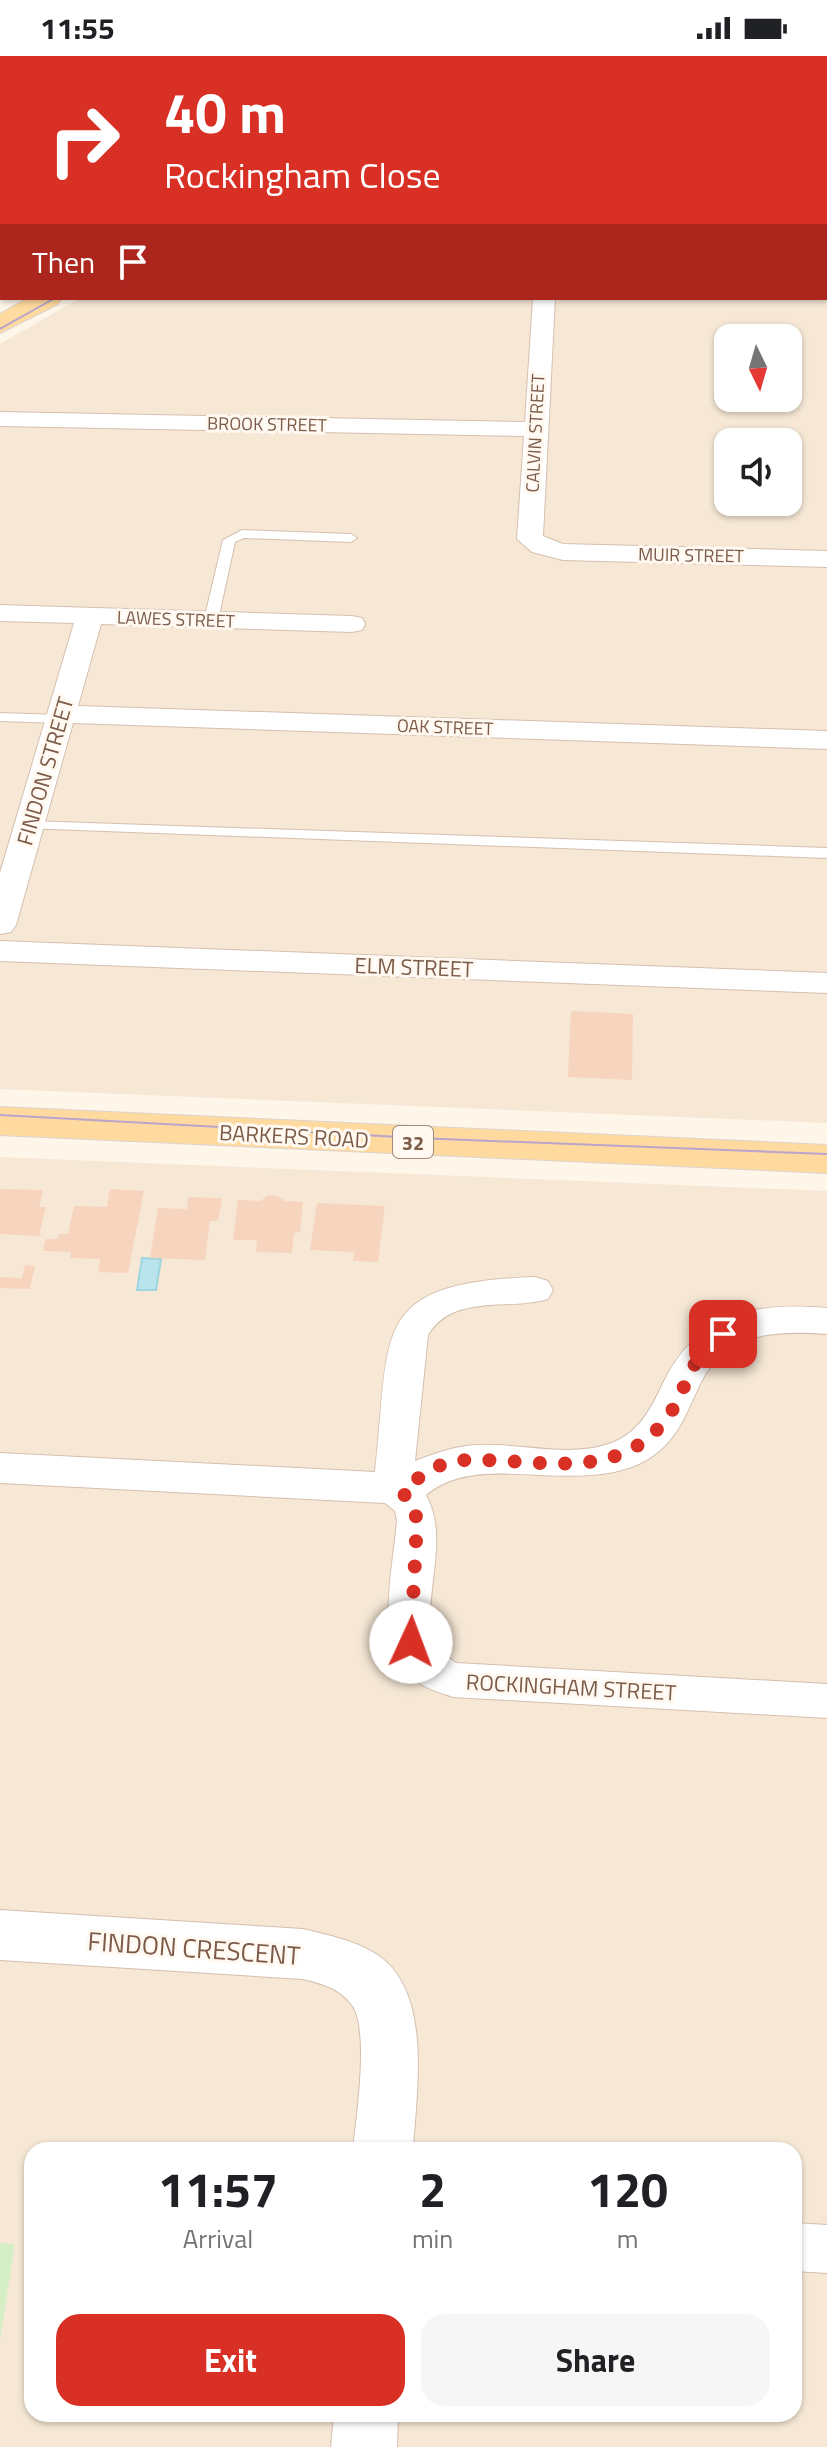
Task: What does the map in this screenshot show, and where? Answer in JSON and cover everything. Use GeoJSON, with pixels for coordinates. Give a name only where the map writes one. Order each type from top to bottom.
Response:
{"type":"FeatureCollection","features":[{"type":"Feature","properties":{"kind":"main road"},"geometry":{"type":"LineString","coordinates":[[0,325],[44,300]]}},
{"type":"Feature","properties":{"kind":"main road","name":"BARKERS ROAD"},"geometry":{"type":"LineString","coordinates":[[0,1121],[827,1159]]}},
{"type":"Feature","properties":{"kind":"street","name":"CALVIN STREET"},"geometry":{"type":"LineString","coordinates":[[544,300],[529,535],[535,543],[556,551]]}},
{"type":"Feature","properties":{"kind":"street","name":"BROOK STREET"},"geometry":{"type":"LineString","coordinates":[[0,419],[535,429]]}},
{"type":"Feature","properties":{"kind":"street","name":"MUIR STREET"},"geometry":{"type":"LineString","coordinates":[[556,551],[827,559]]}},
{"type":"Feature","properties":{"kind":"street","name":"LAWES STREET"},"geometry":{"type":"LineString","coordinates":[[0,613],[352,624]]}},
{"type":"Feature","properties":{"kind":"street","name":"FINDON STREET"},"geometry":{"type":"LineString","coordinates":[[0,925],[17,831],[61,716],[90,616]]}},
{"type":"Feature","properties":{"kind":"street","name":"OAK STREET"},"geometry":{"type":"LineString","coordinates":[[61,716],[827,740]]}},
{"type":"Feature","properties":{"kind":"street","name":"ELM STREET"},"geometry":{"type":"LineString","coordinates":[[0,951],[827,983]]}},
{"type":"Feature","properties":{"kind":"street"},"geometry":{"type":"LineString","coordinates":[[398,1491],[409,1335],[419,1315],[428,1307],[456,1298],[535,1290]]}},
{"type":"Feature","properties":{"kind":"street"},"geometry":{"type":"LineString","coordinates":[[0,1468],[398,1491],[425,1472],[452,1461],[583,1463],[623,1455],[663,1424],[691,1366],[707,1346],[723,1334],[763,1320],[791,1318],[827,1321]]}},
{"type":"Feature","properties":{"kind":"street","name":"ROCKINGHAM STREET"},"geometry":{"type":"LineString","coordinates":[[398,1491],[411,1500],[417,1520],[411,1642],[423,1662],[436,1674],[453,1680],[827,1701]]}},
{"type":"Feature","properties":{"kind":"street","name":"FINDON CRESCENT"},"geometry":{"type":"LineString","coordinates":[[0,1935],[303,1954],[326,1960],[362,1976],[378,1992],[386,2012],[389,2037],[383,2142]]}},
{"type":"Feature","properties":{"kind":"street"},"geometry":{"type":"LineString","coordinates":[[802,2247],[827,2249]]}},
{"type":"Feature","properties":{"kind":"street"},"geometry":{"type":"LineString","coordinates":[[364,2447],[366,2422]]}},
{"type":"Feature","properties":{"kind":"lane"},"geometry":{"type":"LineString","coordinates":[[211,620],[229,540],[242,534],[351,538]]}},
{"type":"Feature","properties":{"kind":"lane"},"geometry":{"type":"LineString","coordinates":[[0,717],[61,716]]}},
{"type":"Feature","properties":{"kind":"lane"},"geometry":{"type":"LineString","coordinates":[[17,831],[827,853]]}},
{"type":"Feature","properties":{"kind":"shaded area"},"geometry":{"type":"Polygon","coordinates":[[[77,300],[827,300],[827,1123],[0,1089],[0,344],[77,300]]]}},
{"type":"Feature","properties":{"kind":"shaded area"},"geometry":{"type":"Polygon","coordinates":[[[0,1157],[827,1191],[827,2447],[0,2447],[0,1157]]]}},
{"type":"Feature","properties":{"kind":"green space"},"geometry":{"type":"Polygon","coordinates":[[[0,2243],[15,2244],[0,2340],[0,2243]]]}},
{"type":"Feature","properties":{"kind":"water"},"geometry":{"type":"Polygon","coordinates":[[[142,1258],[161,1259],[156,1290],[137,1290],[142,1258]]]}},
{"type":"Feature","properties":{"kind":"building"},"geometry":{"type":"Polygon","coordinates":[[[571,1011],[633,1014],[632,1080],[568,1077],[571,1011]]]}},
{"type":"Feature","properties":{"kind":"building"},"geometry":{"type":"Polygon","coordinates":[[[0,1189],[43,1190],[39,1207],[46,1207],[39,1236],[0,1234],[0,1189]]]}},
{"type":"Feature","properties":{"kind":"building"},"geometry":{"type":"Polygon","coordinates":[[[110,1189],[144,1191],[128,1273],[98,1272],[100,1259],[70,1258],[71,1252],[43,1251],[46,1239],[58,1239],[59,1234],[68,1234],[74,1206],[107,1207],[110,1189]]]}},
{"type":"Feature","properties":{"kind":"building"},"geometry":{"type":"Polygon","coordinates":[[[269,1195],[285,1201],[303,1202],[300,1232],[294,1233],[292,1253],[256,1252],[257,1240],[233,1240],[238,1200],[260,1201],[269,1195]]]}},
{"type":"Feature","properties":{"kind":"building"},"geometry":{"type":"Polygon","coordinates":[[[188,1197],[222,1198],[218,1221],[210,1221],[205,1260],[150,1258],[158,1208],[187,1209],[188,1197]]]}},
{"type":"Feature","properties":{"kind":"building"},"geometry":{"type":"Polygon","coordinates":[[[317,1203],[385,1206],[378,1262],[353,1261],[354,1252],[310,1250],[317,1203]]]}},
{"type":"Feature","properties":{"kind":"building"},"geometry":{"type":"Polygon","coordinates":[[[25,1265],[35,1266],[30,1289],[0,1288],[0,1277],[22,1278],[25,1265]]]}},
{"type":"Feature","properties":{"kind":"tram line"},"geometry":{"type":"LineString","coordinates":[[0,329],[51,300]]}},
{"type":"Feature","properties":{"kind":"tram line"},"geometry":{"type":"LineString","coordinates":[[0,1115],[417,1138],[827,1154]]}},
{"type":"Feature","properties":{"kind":"route"},"geometry":{"type":"LineString","coordinates":[[411,1642],[417,1520],[411,1500],[402,1493],[415,1480],[436,1466],[452,1461],[583,1463],[623,1455],[636,1448],[663,1424],[674,1407],[691,1366],[707,1346],[723,1334]]}}]}
